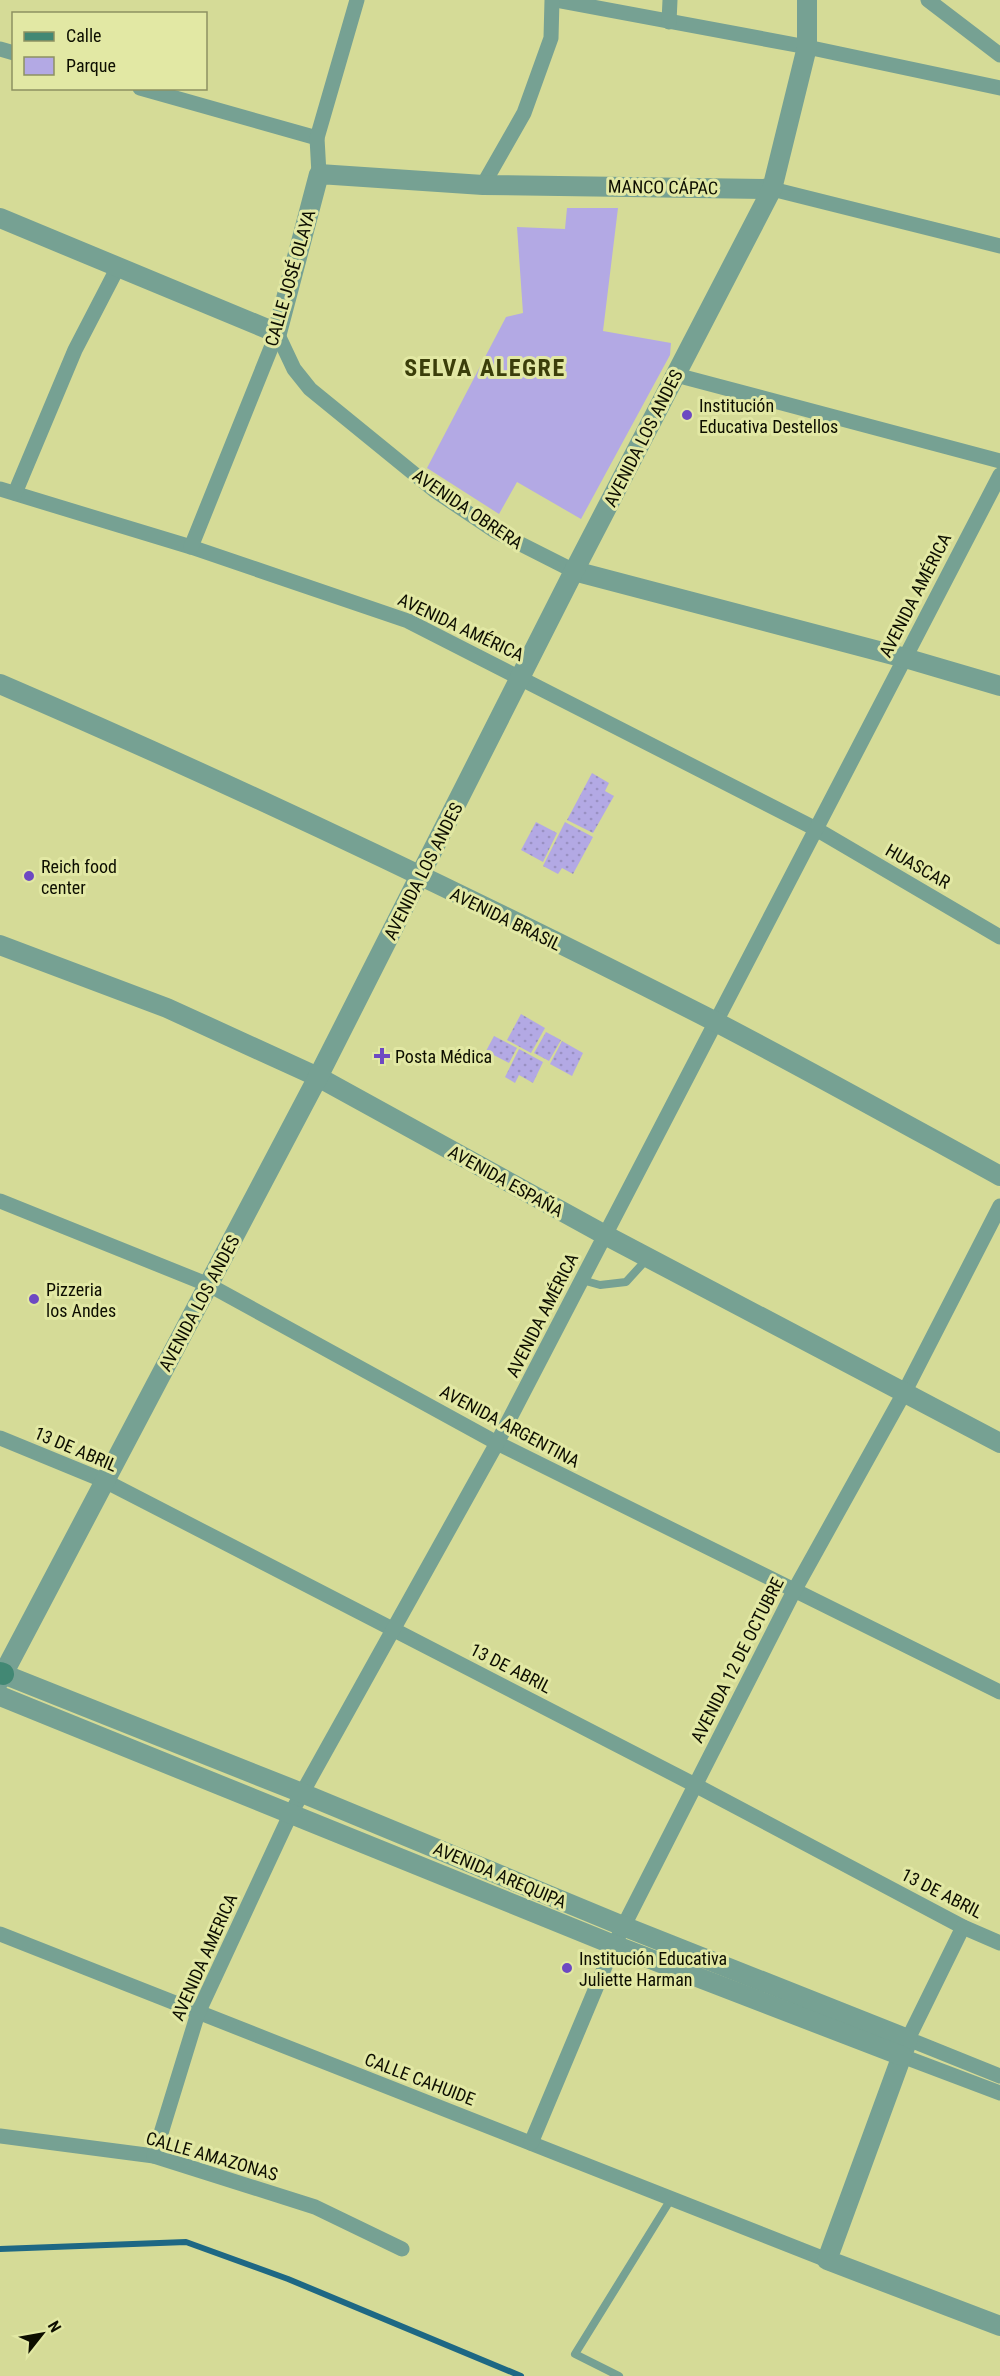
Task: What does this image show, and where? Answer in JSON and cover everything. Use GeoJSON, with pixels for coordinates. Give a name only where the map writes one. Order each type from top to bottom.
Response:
{"type":"FeatureCollection","features":[{"type":"Feature","properties":{"kind":"street","name":"CALLE JOSÉ OLAYA"},"geometry":{"type":"LineString","coordinates":[[191,547],[277,333],[319,174],[317,138],[357,0]]}},
{"type":"Feature","properties":{"kind":"street"},"geometry":{"type":"LineString","coordinates":[[483,185],[524,113],[551,38],[553,0],[807,47],[1000,88]]}},
{"type":"Feature","properties":{"kind":"street"},"geometry":{"type":"LineString","coordinates":[[669,22],[670,0]]}},
{"type":"Feature","properties":{"kind":"street","name":"AVENIDA LOS ANDES"},"geometry":{"type":"LineString","coordinates":[[1,1676],[318,1077],[574,571],[772,189],[807,47],[807,0]]}},
{"type":"Feature","properties":{"kind":"street"},"geometry":{"type":"LineString","coordinates":[[928,0],[1000,55]]}},
{"type":"Feature","properties":{"kind":"street"},"geometry":{"type":"LineString","coordinates":[[147,90],[317,138]]}},
{"type":"Feature","properties":{"kind":"street","name":"MANCO CÁPAC"},"geometry":{"type":"LineString","coordinates":[[319,174],[483,185],[772,189],[1000,246]]}},
{"type":"Feature","properties":{"kind":"street"},"geometry":{"type":"LineString","coordinates":[[0,218],[277,333]]}},
{"type":"Feature","properties":{"kind":"street"},"geometry":{"type":"LineString","coordinates":[[7,491],[118,267]]}},
{"type":"Feature","properties":{"kind":"street","name":"AVENIDA OBRERA"},"geometry":{"type":"LineString","coordinates":[[277,333],[294,369],[310,389],[425,483],[495,531],[574,571],[905,658],[1000,686]]}},
{"type":"Feature","properties":{"kind":"street"},"geometry":{"type":"LineString","coordinates":[[676,375],[1000,461]]}},
{"type":"Feature","properties":{"kind":"street","name":"AVENIDA AMÉRICA"},"geometry":{"type":"LineString","coordinates":[[291,1813],[497,1443],[1000,474]]}},
{"type":"Feature","properties":{"kind":"street","name":"AVENIDA AMÉRICA"},"geometry":{"type":"LineString","coordinates":[[7,491],[191,547],[408,621],[816,829]]}},
{"type":"Feature","properties":{"kind":"street","name":"AVENIDA BRASIL"},"geometry":{"type":"LineString","coordinates":[[0,684],[163,754],[420,876],[715,1022],[1000,1176]]}},
{"type":"Feature","properties":{"kind":"street","name":"HUASCAR"},"geometry":{"type":"LineString","coordinates":[[816,829],[1000,937]]}},
{"type":"Feature","properties":{"kind":"street","name":"AVENIDA ESPAÑA"},"geometry":{"type":"LineString","coordinates":[[0,945],[167,1008],[318,1077],[605,1235],[1000,1443]]}},
{"type":"Feature","properties":{"kind":"street","name":"AVENIDA ARGENTINA"},"geometry":{"type":"LineString","coordinates":[[0,1201],[209,1285],[497,1443],[1000,1692]]}},
{"type":"Feature","properties":{"kind":"street","name":"AVENIDA 12 DE OCTUBRE"},"geometry":{"type":"LineString","coordinates":[[531,2144],[623,1926],[794,1591],[903,1393],[1000,1206]]}},
{"type":"Feature","properties":{"kind":"street","name":"13 DE ABRIL"},"geometry":{"type":"LineString","coordinates":[[0,1438],[105,1481],[695,1785],[963,1927],[1000,1943]]}},
{"type":"Feature","properties":{"kind":"street","name":"AVENIDA AREQUIPA"},"geometry":{"type":"LineString","coordinates":[[1,1676],[302,1793],[623,1926],[905,2047],[1000,2093]]}},
{"type":"Feature","properties":{"kind":"street","name":"AVENIDA AREQUIPA"},"geometry":{"type":"LineString","coordinates":[[0,1696],[614,1945],[905,2047],[1000,2076]]}},
{"type":"Feature","properties":{"kind":"street","name":"AVENIDA AMERICA"},"geometry":{"type":"LineString","coordinates":[[154,2156],[198,2013],[291,1813]]}},
{"type":"Feature","properties":{"kind":"street"},"geometry":{"type":"LineString","coordinates":[[963,1927],[905,2047],[827,2260],[1000,2326]]}},
{"type":"Feature","properties":{"kind":"street","name":"CALLE CAHUIDE"},"geometry":{"type":"LineString","coordinates":[[0,1934],[827,2260]]}},
{"type":"Feature","properties":{"kind":"street","name":"CALLE AMAZONAS"},"geometry":{"type":"LineString","coordinates":[[0,2136],[154,2156],[315,2207],[402,2249]]}},
{"type":"Feature","properties":{"kind":"lane"},"geometry":{"type":"LineString","coordinates":[[582,1280],[600,1285],[626,1282],[648,1258]]}},
{"type":"Feature","properties":{"kind":"lane"},"geometry":{"type":"LineString","coordinates":[[619,2376],[575,2354],[671,2199]]}},
{"type":"Feature","properties":{"kind":"green space"},"geometry":{"type":"Polygon","coordinates":[[[567,208],[618,208],[603,331],[671,343],[670,355],[581,519],[517,482],[499,514],[427,468],[506,317],[523,313],[517,227],[565,229],[567,208]]]}},
{"type":"Feature","properties":{"kind":"green space"},"geometry":{"type":"Polygon","coordinates":[[[592,773],[609,783],[605,791],[614,796],[593,833],[567,820],[592,773]]]}},
{"type":"Feature","properties":{"kind":"green space"},"geometry":{"type":"Polygon","coordinates":[[[536,822],[557,833],[543,862],[521,850],[536,822]]]}},
{"type":"Feature","properties":{"kind":"green space"},"geometry":{"type":"Polygon","coordinates":[[[565,822],[593,837],[573,874],[562,868],[558,874],[543,866],[565,822]]]}},
{"type":"Feature","properties":{"kind":"green space"},"geometry":{"type":"Polygon","coordinates":[[[521,1014],[545,1028],[531,1053],[507,1040],[521,1014]]]}},
{"type":"Feature","properties":{"kind":"green space"},"geometry":{"type":"Polygon","coordinates":[[[546,1032],[561,1040],[549,1061],[534,1053],[546,1032]]]}},
{"type":"Feature","properties":{"kind":"green space"},"geometry":{"type":"Polygon","coordinates":[[[494,1036],[517,1048],[509,1063],[486,1051],[494,1036]]]}},
{"type":"Feature","properties":{"kind":"green space"},"geometry":{"type":"Polygon","coordinates":[[[562,1041],[583,1053],[572,1076],[550,1064],[562,1041]]]}},
{"type":"Feature","properties":{"kind":"green space"},"geometry":{"type":"Polygon","coordinates":[[[519,1049],[543,1062],[533,1083],[519,1075],[515,1083],[505,1077],[519,1049]]]}},
{"type":"Feature","properties":{"kind":"waterway"},"geometry":{"type":"LineString","coordinates":[[0,2249],[186,2242],[288,2279],[521,2376]]}},
{"type":"Feature","properties":{"kind":"place","name":"Institución Educativa Destellos"},"geometry":{"type":"Point","coordinates":[687,415]}},
{"type":"Feature","properties":{"kind":"place","name":"Reich food center"},"geometry":{"type":"Point","coordinates":[29,876]}},
{"type":"Feature","properties":{"kind":"place","name":"Posta Médica"},"geometry":{"type":"Point","coordinates":[382,1056]}},
{"type":"Feature","properties":{"kind":"place","name":"Pizzeria los Andes"},"geometry":{"type":"Point","coordinates":[34,1299]}},
{"type":"Feature","properties":{"kind":"place","name":"Institución Educativa Juliette Harman"},"geometry":{"type":"Point","coordinates":[567,1968]}},
{"type":"Feature","properties":{"kind":"district","name":"SELVA ALEGRE"},"geometry":{"type":"Point","coordinates":[485,368]}}]}
